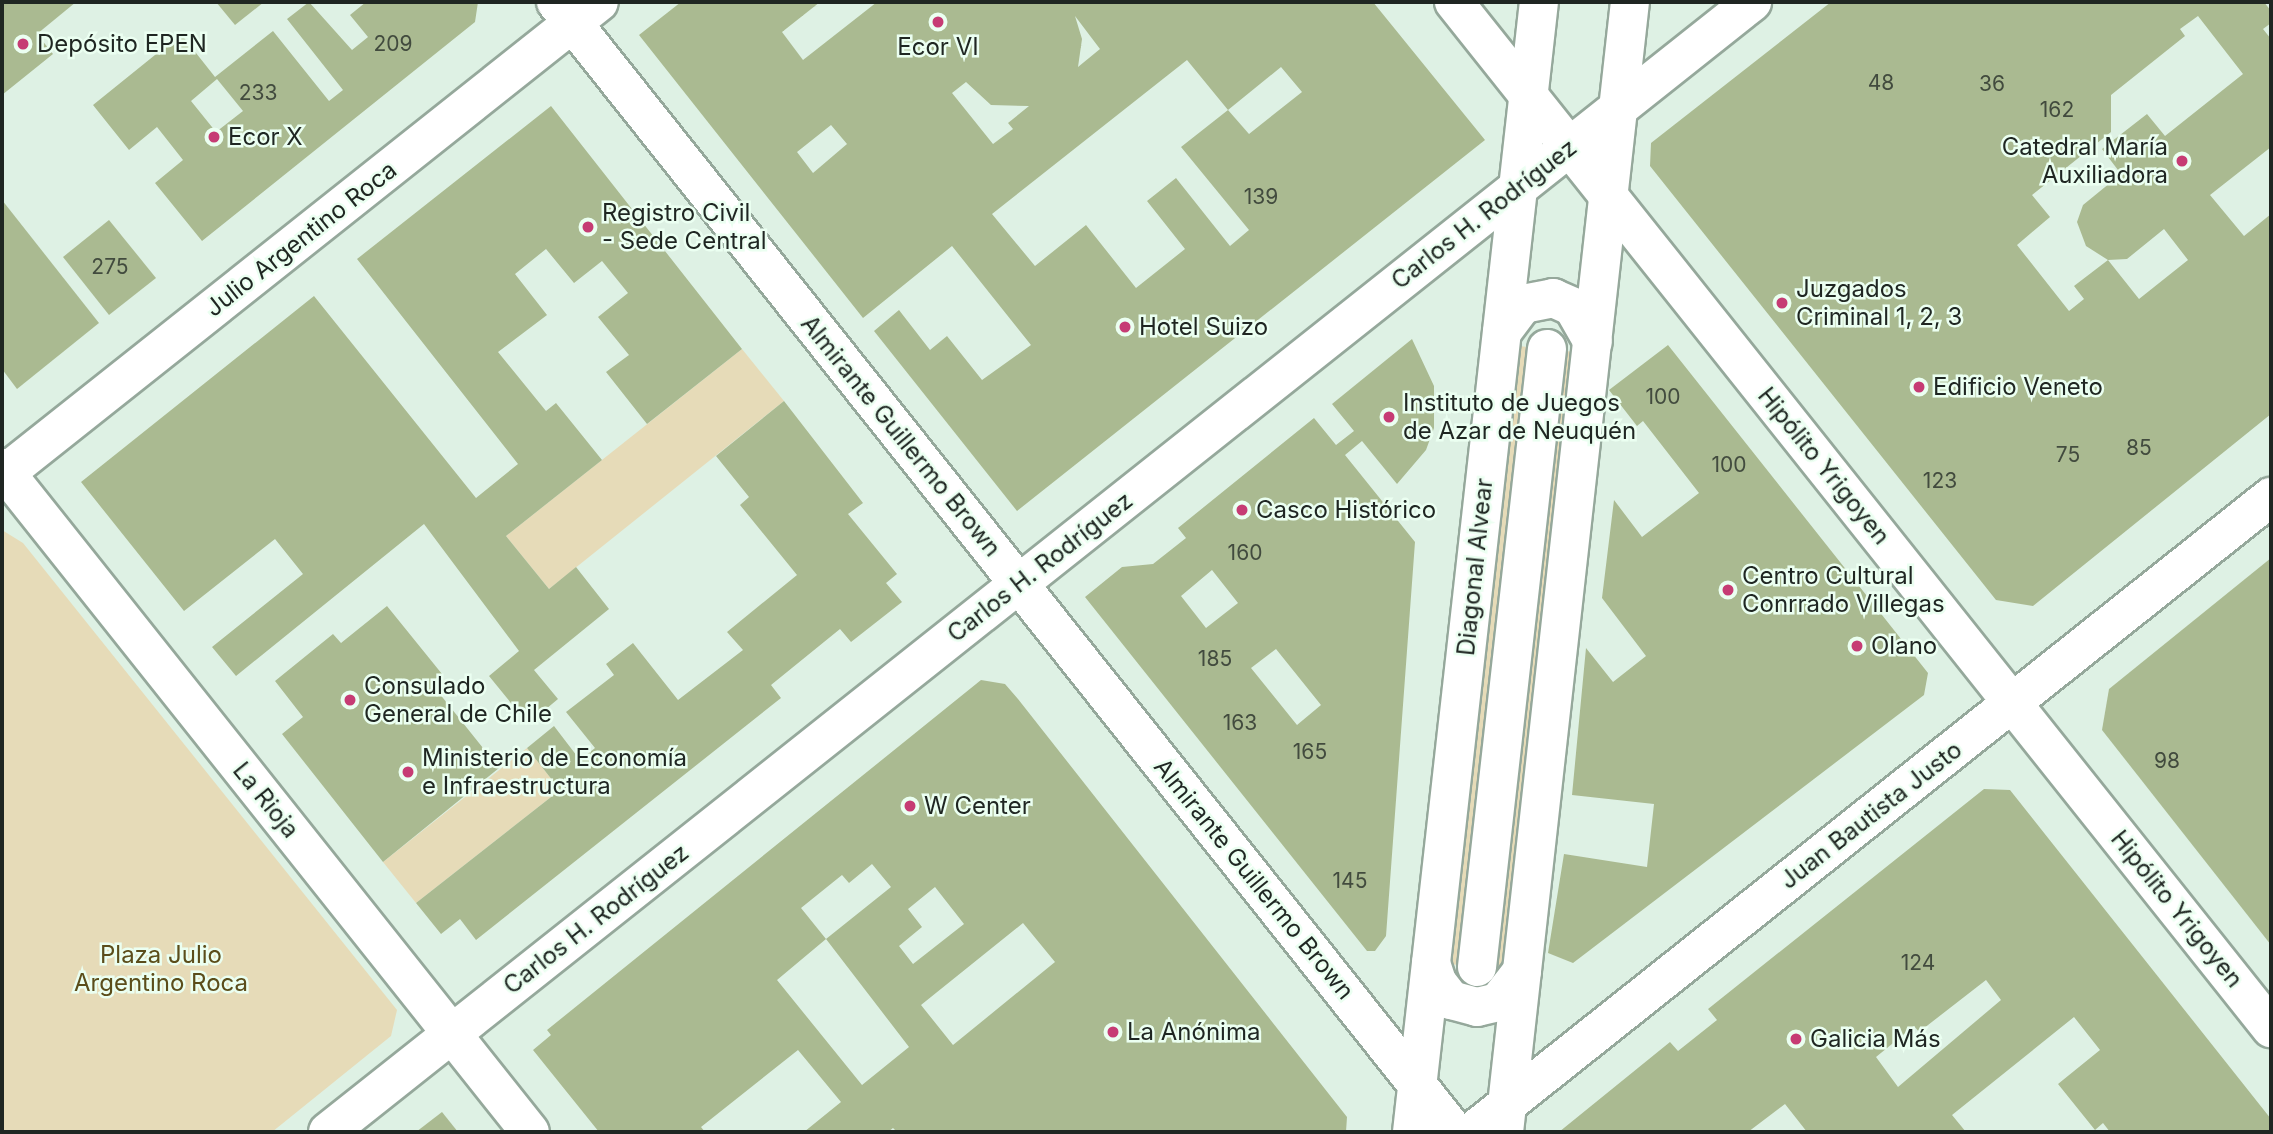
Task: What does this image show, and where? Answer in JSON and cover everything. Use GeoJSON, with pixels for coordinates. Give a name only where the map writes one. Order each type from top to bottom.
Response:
{"type":"FeatureCollection","features":[{"type":"Feature","properties":{"kind":"street","name":"Hipólito Yrigoyen"},"geometry":{"type":"LineString","coordinates":[[1454,2],[2271,1028]]}},
{"type":"Feature","properties":{"kind":"street","name":"Diagonal Alvear"},"geometry":{"type":"LineString","coordinates":[[1412,1132],[1539,2]]}},
{"type":"Feature","properties":{"kind":"street"},"geometry":{"type":"LineString","coordinates":[[1505,1118],[1630,2]]}},
{"type":"Feature","properties":{"kind":"street","name":"Carlos H. Rodríguez"},"geometry":{"type":"LineString","coordinates":[[328,1132],[1752,2]]}},
{"type":"Feature","properties":{"kind":"street","name":"Julio Argentino Roca"},"geometry":{"type":"LineString","coordinates":[[3,473],[576,9]]}},
{"type":"Feature","properties":{"kind":"street","name":"Almirante Guillermo Brown"},"geometry":{"type":"LineString","coordinates":[[576,9],[1019,584],[1455,1132]]}},
{"type":"Feature","properties":{"kind":"street"},"geometry":{"type":"LineString","coordinates":[[1502,332],[1523,304],[1553,298],[1573,307],[1593,342]]}},
{"type":"Feature","properties":{"kind":"street"},"geometry":{"type":"LineString","coordinates":[[1476,967],[1547,349]]}},
{"type":"Feature","properties":{"kind":"street","name":"La Rioja"},"geometry":{"type":"LineString","coordinates":[[3,473],[530,1132]]}},
{"type":"Feature","properties":{"kind":"street","name":"Juan Bautista Justo"},"geometry":{"type":"LineString","coordinates":[[1472,1132],[1505,1118],[2012,703],[2271,497]]}},
{"type":"Feature","properties":{"kind":"street"},"geometry":{"type":"LineString","coordinates":[[1431,963],[1437,982],[1451,1000],[1477,1007],[1502,998],[1522,971]]}},
{"type":"Feature","properties":{"kind":"green space"},"geometry":{"type":"Polygon","coordinates":[[[1518,346],[1575,352],[1505,969],[1448,964],[1518,346]]]}},
{"type":"Feature","properties":{"kind":"green space"},"geometry":{"type":"Polygon","coordinates":[[[742,349],[784,401],[549,589],[506,536],[742,349]]]}},
{"type":"Feature","properties":{"kind":"green space","name":"Plaza Julio Argentino Roca"},"geometry":{"type":"Polygon","coordinates":[[[2,530],[23,543],[397,1010],[391,1036],[272,1132],[2,1132],[2,530]]]}},
{"type":"Feature","properties":{"kind":"green space"},"geometry":{"type":"Polygon","coordinates":[[[527,748],[560,790],[416,903],[383,862],[527,748]]]}},
{"type":"Feature","properties":{"kind":"building","name":"Depósito EPEN"},"geometry":{"type":"Polygon","coordinates":[[[2,2],[76,2],[37,34],[53,54],[2,95],[2,2]]]}},
{"type":"Feature","properties":{"kind":"building"},"geometry":{"type":"Polygon","coordinates":[[[216,2],[264,2],[235,25],[216,2]]]}},
{"type":"Feature","properties":{"kind":"building"},"geometry":{"type":"Polygon","coordinates":[[[309,2],[352,50],[368,37],[350,15],[366,2],[478,2],[475,22],[202,241],[155,183],[183,160],[157,127],[129,150],[93,105],[181,34],[215,77],[273,31],[329,101],[343,90],[287,19],[309,2]],[[217,79],[191,101],[216,132],[243,111],[217,79]]]}},
{"type":"Feature","properties":{"kind":"building"},"geometry":{"type":"Polygon","coordinates":[[[681,2],[820,2],[782,32],[803,60],[877,2],[1373,2],[1485,140],[1017,511],[874,331],[899,310],[930,350],[947,336],[982,380],[1031,345],[952,246],[863,318],[639,35],[681,2]],[[1075,16],[1082,39],[1078,67],[1100,49],[1075,16]],[[1187,60],[992,214],[1035,266],[1086,225],[1136,288],[1185,249],[1147,201],[1176,178],[1230,246],[1249,230],[1181,147],[1228,110],[1187,60]],[[1281,67],[1228,110],[1249,134],[1302,92],[1281,67]],[[966,82],[952,93],[993,144],[1013,129],[1008,123],[1029,106],[991,105],[966,82]],[[831,125],[797,152],[813,173],[847,144],[831,125]]]}},
{"type":"Feature","properties":{"kind":"building"},"geometry":{"type":"Polygon","coordinates":[[[1831,2],[2264,2],[2271,11],[2271,23],[2263,29],[2271,39],[2271,147],[2210,195],[2244,236],[2271,214],[2271,414],[2033,606],[1996,600],[1650,166],[1651,143],[1831,2]],[[2198,16],[2180,29],[2185,36],[2111,95],[2111,132],[2032,195],[2050,217],[2017,245],[2069,311],[2084,299],[2074,286],[2108,260],[2086,246],[2077,222],[2083,205],[2121,174],[2102,149],[2147,114],[2165,136],[2243,74],[2198,16]],[[2164,229],[2127,259],[2108,260],[2139,299],[2188,260],[2164,229]]]}},
{"type":"Feature","properties":{"kind":"building"},"geometry":{"type":"Polygon","coordinates":[[[551,106],[742,349],[647,424],[606,372],[629,355],[598,317],[628,293],[602,261],[574,283],[546,249],[515,274],[547,315],[498,352],[546,411],[556,403],[602,460],[506,536],[549,589],[576,567],[609,609],[534,670],[558,699],[528,724],[489,676],[519,651],[424,524],[236,676],[212,647],[303,574],[275,539],[184,611],[81,482],[314,296],[476,498],[518,464],[357,259],[551,106]]]}},
{"type":"Feature","properties":{"kind":"building"},"geometry":{"type":"Polygon","coordinates":[[[2,200],[99,323],[17,389],[2,369],[2,200]]]}},
{"type":"Feature","properties":{"kind":"building"},"geometry":{"type":"Polygon","coordinates":[[[109,220],[156,278],[109,315],[63,257],[109,220]]]}},
{"type":"Feature","properties":{"kind":"building"},"geometry":{"type":"Polygon","coordinates":[[[1412,339],[1434,386],[1434,428],[1426,450],[1397,484],[1362,441],[1345,455],[1415,542],[1386,936],[1375,951],[1367,951],[1085,597],[1122,567],[1153,564],[1186,538],[1178,528],[1314,418],[1336,445],[1354,431],[1332,404],[1412,339]],[[1212,570],[1181,596],[1206,628],[1238,603],[1212,570]],[[1276,649],[1251,668],[1297,725],[1321,705],[1276,649]]]}},
{"type":"Feature","properties":{"kind":"building"},"geometry":{"type":"Polygon","coordinates":[[[1668,345],[1928,673],[1924,695],[1573,963],[1548,953],[1564,854],[1647,867],[1654,804],[1572,795],[1586,648],[1613,682],[1646,656],[1602,598],[1614,500],[1642,537],[1699,493],[1643,421],[1637,426],[1609,390],[1668,345]]]}},
{"type":"Feature","properties":{"kind":"building"},"geometry":{"type":"Polygon","coordinates":[[[784,401],[863,503],[848,514],[897,574],[886,583],[902,602],[851,642],[840,629],[771,685],[781,698],[476,940],[460,919],[441,934],[416,903],[560,790],[527,748],[554,726],[580,760],[595,748],[566,712],[614,675],[606,664],[633,643],[678,700],[743,650],[727,632],[797,575],[740,505],[749,497],[716,456],[784,401]]]}},
{"type":"Feature","properties":{"kind":"building"},"geometry":{"type":"Polygon","coordinates":[[[2271,558],[2271,945],[2102,730],[2109,689],[2271,558]]]}},
{"type":"Feature","properties":{"kind":"building"},"geometry":{"type":"Polygon","coordinates":[[[387,606],[442,674],[431,683],[499,768],[383,862],[282,734],[303,717],[275,681],[333,634],[341,643],[387,606]]]}},
{"type":"Feature","properties":{"kind":"building"},"geometry":{"type":"Polygon","coordinates":[[[981,680],[1005,684],[1018,699],[1347,1117],[1346,1132],[897,1132],[893,1128],[888,1132],[804,1132],[841,1102],[798,1050],[701,1127],[705,1132],[599,1132],[533,1050],[551,1035],[547,1030],[981,680]],[[872,864],[849,883],[842,875],[801,908],[826,939],[891,887],[872,864]],[[935,887],[908,909],[922,927],[899,946],[913,964],[964,924],[935,887]],[[1023,923],[921,1005],[953,1045],[1055,962],[1023,923]],[[826,939],[777,980],[862,1085],[909,1047],[826,939]]]}},
{"type":"Feature","properties":{"kind":"building"},"geometry":{"type":"Polygon","coordinates":[[[1984,789],[2010,790],[2271,1119],[2271,1132],[2110,1132],[2103,1123],[2095,1130],[2058,1084],[2100,1050],[2074,1017],[1952,1115],[1966,1132],[1807,1132],[1785,1104],[1748,1132],[1559,1132],[1670,1042],[1678,1051],[1717,1020],[1708,1009],[1984,789]],[[1986,980],[1919,1032],[1914,1026],[1876,1057],[1898,1087],[2001,1000],[1986,980]]]}},
{"type":"Feature","properties":{"kind":"building"},"geometry":{"type":"Polygon","coordinates":[[[442,1112],[458,1132],[416,1132],[442,1112]]]}},
{"type":"Feature","properties":{"kind":"place","name":"Ecor VI"},"geometry":{"type":"Point","coordinates":[938,22]}},
{"type":"Feature","properties":{"kind":"place","name":"Depósito EPEN"},"geometry":{"type":"Point","coordinates":[23,44]}},
{"type":"Feature","properties":{"kind":"place","name":"Ecor X"},"geometry":{"type":"Point","coordinates":[214,137]}},
{"type":"Feature","properties":{"kind":"place","name":"Catedral María Auxiliadora"},"geometry":{"type":"Point","coordinates":[2182,161]}},
{"type":"Feature","properties":{"kind":"place","name":"Registro Civil - Sede Central"},"geometry":{"type":"Point","coordinates":[588,227]}},
{"type":"Feature","properties":{"kind":"place","name":"Juzgados Criminal 1, 2, 3"},"geometry":{"type":"Point","coordinates":[1782,303]}},
{"type":"Feature","properties":{"kind":"place","name":"Hotel Suizo"},"geometry":{"type":"Point","coordinates":[1125,327]}},
{"type":"Feature","properties":{"kind":"place","name":"Edificio Veneto"},"geometry":{"type":"Point","coordinates":[1919,387]}},
{"type":"Feature","properties":{"kind":"place","name":"Instituto de Juegos de Azar de Neuquén"},"geometry":{"type":"Point","coordinates":[1389,417]}},
{"type":"Feature","properties":{"kind":"place","name":"Casco Histórico"},"geometry":{"type":"Point","coordinates":[1242,510]}},
{"type":"Feature","properties":{"kind":"place","name":"Centro Cultural Conrrado Villegas"},"geometry":{"type":"Point","coordinates":[1728,590]}},
{"type":"Feature","properties":{"kind":"place","name":"Olano"},"geometry":{"type":"Point","coordinates":[1857,646]}},
{"type":"Feature","properties":{"kind":"place","name":"Consulado General de Chile"},"geometry":{"type":"Point","coordinates":[350,700]}},
{"type":"Feature","properties":{"kind":"place","name":"Ministerio de Economía e Infraestructura"},"geometry":{"type":"Point","coordinates":[408,772]}},
{"type":"Feature","properties":{"kind":"place","name":"W Center"},"geometry":{"type":"Point","coordinates":[910,806]}},
{"type":"Feature","properties":{"kind":"place","name":"La Anónima"},"geometry":{"type":"Point","coordinates":[1113,1032]}},
{"type":"Feature","properties":{"kind":"place","name":"Galicia Más"},"geometry":{"type":"Point","coordinates":[1796,1039]}}]}
